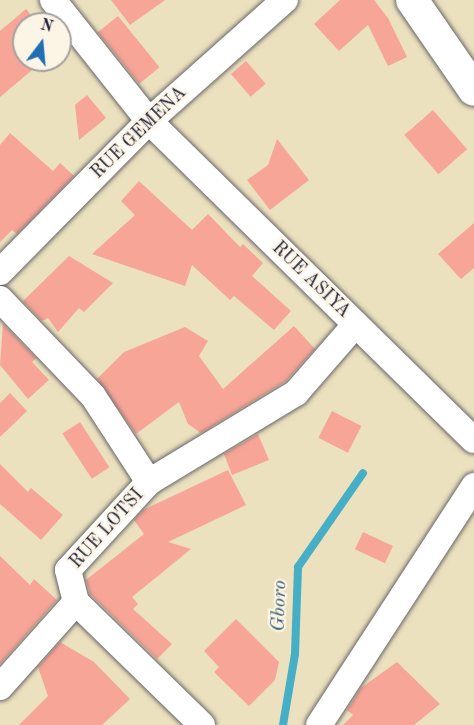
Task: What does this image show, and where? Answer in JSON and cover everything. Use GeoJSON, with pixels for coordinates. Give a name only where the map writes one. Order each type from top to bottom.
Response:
{"type":"FeatureCollection","features":[{"type":"Feature","properties":{"kind":"street","name":"RUE ASIYA"},"geometry":{"type":"LineString","coordinates":[[53,0],[148,121],[474,440]]}},
{"type":"Feature","properties":{"kind":"street","name":"RUE GEMENA"},"geometry":{"type":"LineString","coordinates":[[0,272],[148,121],[285,0]]}},
{"type":"Feature","properties":{"kind":"street"},"geometry":{"type":"LineString","coordinates":[[412,0],[474,90]]}},
{"type":"Feature","properties":{"kind":"street","name":"RUE LOTSI"},"geometry":{"type":"LineString","coordinates":[[0,299],[93,396],[149,482],[68,570],[76,602]]}},
{"type":"Feature","properties":{"kind":"street"},"geometry":{"type":"LineString","coordinates":[[149,482],[296,393],[356,324]]}},
{"type":"Feature","properties":{"kind":"street"},"geometry":{"type":"LineString","coordinates":[[319,725],[474,486]]}},
{"type":"Feature","properties":{"kind":"street"},"geometry":{"type":"LineString","coordinates":[[0,687],[76,602],[202,725]]}},
{"type":"Feature","properties":{"kind":"building"},"geometry":{"type":"Polygon","coordinates":[[[111,0],[165,0],[130,25],[111,0]]]}},
{"type":"Feature","properties":{"kind":"building"},"geometry":{"type":"Polygon","coordinates":[[[340,0],[374,0],[388,18],[407,57],[388,66],[368,25],[339,51],[314,24],[340,0]]]}},
{"type":"Feature","properties":{"kind":"building"},"geometry":{"type":"Polygon","coordinates":[[[118,16],[160,67],[139,84],[98,32],[118,16]]]}},
{"type":"Feature","properties":{"kind":"building"},"geometry":{"type":"Polygon","coordinates":[[[12,21],[12,72],[30,72],[0,97],[0,31],[12,21]]]}},
{"type":"Feature","properties":{"kind":"building"},"geometry":{"type":"Polygon","coordinates":[[[246,61],[266,84],[251,97],[231,74],[246,61]]]}},
{"type":"Feature","properties":{"kind":"building"},"geometry":{"type":"Polygon","coordinates":[[[87,95],[106,118],[79,140],[75,105],[87,95]]]}},
{"type":"Feature","properties":{"kind":"building"},"geometry":{"type":"Polygon","coordinates":[[[433,110],[467,149],[438,174],[404,135],[433,110]]]}},
{"type":"Feature","properties":{"kind":"building"},"geometry":{"type":"Polygon","coordinates":[[[10,133],[53,171],[60,163],[74,176],[17,234],[12,230],[0,242],[0,145],[10,133]]]}},
{"type":"Feature","properties":{"kind":"building"},"geometry":{"type":"Polygon","coordinates":[[[277,139],[309,180],[270,210],[247,180],[268,165],[277,139]]]}},
{"type":"Feature","properties":{"kind":"building"},"geometry":{"type":"Polygon","coordinates":[[[139,181],[192,230],[208,214],[240,247],[243,244],[263,263],[252,276],[291,311],[274,330],[234,296],[230,300],[192,265],[185,286],[92,254],[135,215],[121,201],[139,181]]]}},
{"type":"Feature","properties":{"kind":"building"},"geometry":{"type":"Polygon","coordinates":[[[474,223],[474,268],[461,279],[438,254],[474,223]]]}},
{"type":"Feature","properties":{"kind":"building"},"geometry":{"type":"Polygon","coordinates":[[[69,256],[113,283],[84,312],[79,308],[58,332],[48,318],[42,321],[23,301],[69,256]]]}},
{"type":"Feature","properties":{"kind":"building"},"geometry":{"type":"Polygon","coordinates":[[[3,324],[36,358],[32,362],[49,380],[28,399],[0,365],[3,324]]]}},
{"type":"Feature","properties":{"kind":"building"},"geometry":{"type":"Polygon","coordinates":[[[294,326],[315,349],[286,381],[201,433],[188,424],[179,402],[136,434],[97,379],[124,352],[185,327],[208,341],[199,356],[223,389],[294,326]]]}},
{"type":"Feature","properties":{"kind":"building"},"geometry":{"type":"Polygon","coordinates":[[[10,393],[27,411],[0,437],[0,403],[10,393]]]}},
{"type":"Feature","properties":{"kind":"building"},"geometry":{"type":"Polygon","coordinates":[[[332,411],[361,426],[348,453],[318,438],[332,411]]]}},
{"type":"Feature","properties":{"kind":"building"},"geometry":{"type":"Polygon","coordinates":[[[80,422],[109,467],[92,479],[62,433],[80,422]]]}},
{"type":"Feature","properties":{"kind":"building"},"geometry":{"type":"Polygon","coordinates":[[[258,434],[269,460],[232,475],[224,454],[258,434]]]}},
{"type":"Feature","properties":{"kind":"building"},"geometry":{"type":"Polygon","coordinates":[[[0,464],[28,492],[31,488],[63,515],[41,540],[0,504],[0,464]]]}},
{"type":"Feature","properties":{"kind":"building"},"geometry":{"type":"Polygon","coordinates":[[[228,470],[246,505],[168,542],[191,549],[132,597],[138,604],[133,609],[172,644],[157,659],[90,594],[86,580],[144,534],[134,520],[143,510],[228,470]]]}},
{"type":"Feature","properties":{"kind":"building"},"geometry":{"type":"Polygon","coordinates":[[[363,532],[393,546],[385,563],[355,549],[363,532]]]}},
{"type":"Feature","properties":{"kind":"building"},"geometry":{"type":"Polygon","coordinates":[[[0,556],[30,585],[34,579],[57,600],[0,664],[0,556]]]}},
{"type":"Feature","properties":{"kind":"building"},"geometry":{"type":"Polygon","coordinates":[[[236,619],[279,662],[275,680],[249,706],[214,672],[219,667],[204,651],[236,619]]]}},
{"type":"Feature","properties":{"kind":"building"},"geometry":{"type":"Polygon","coordinates":[[[60,642],[94,662],[130,699],[102,725],[19,725],[48,696],[38,667],[60,642]]]}},
{"type":"Feature","properties":{"kind":"building"},"geometry":{"type":"Polygon","coordinates":[[[397,662],[440,704],[414,725],[343,725],[353,715],[347,710],[361,688],[397,662]]]}},
{"type":"Feature","properties":{"kind":"waterway","name":"Gboro"},"geometry":{"type":"LineString","coordinates":[[283,725],[295,654],[298,567],[363,473]]}}]}
